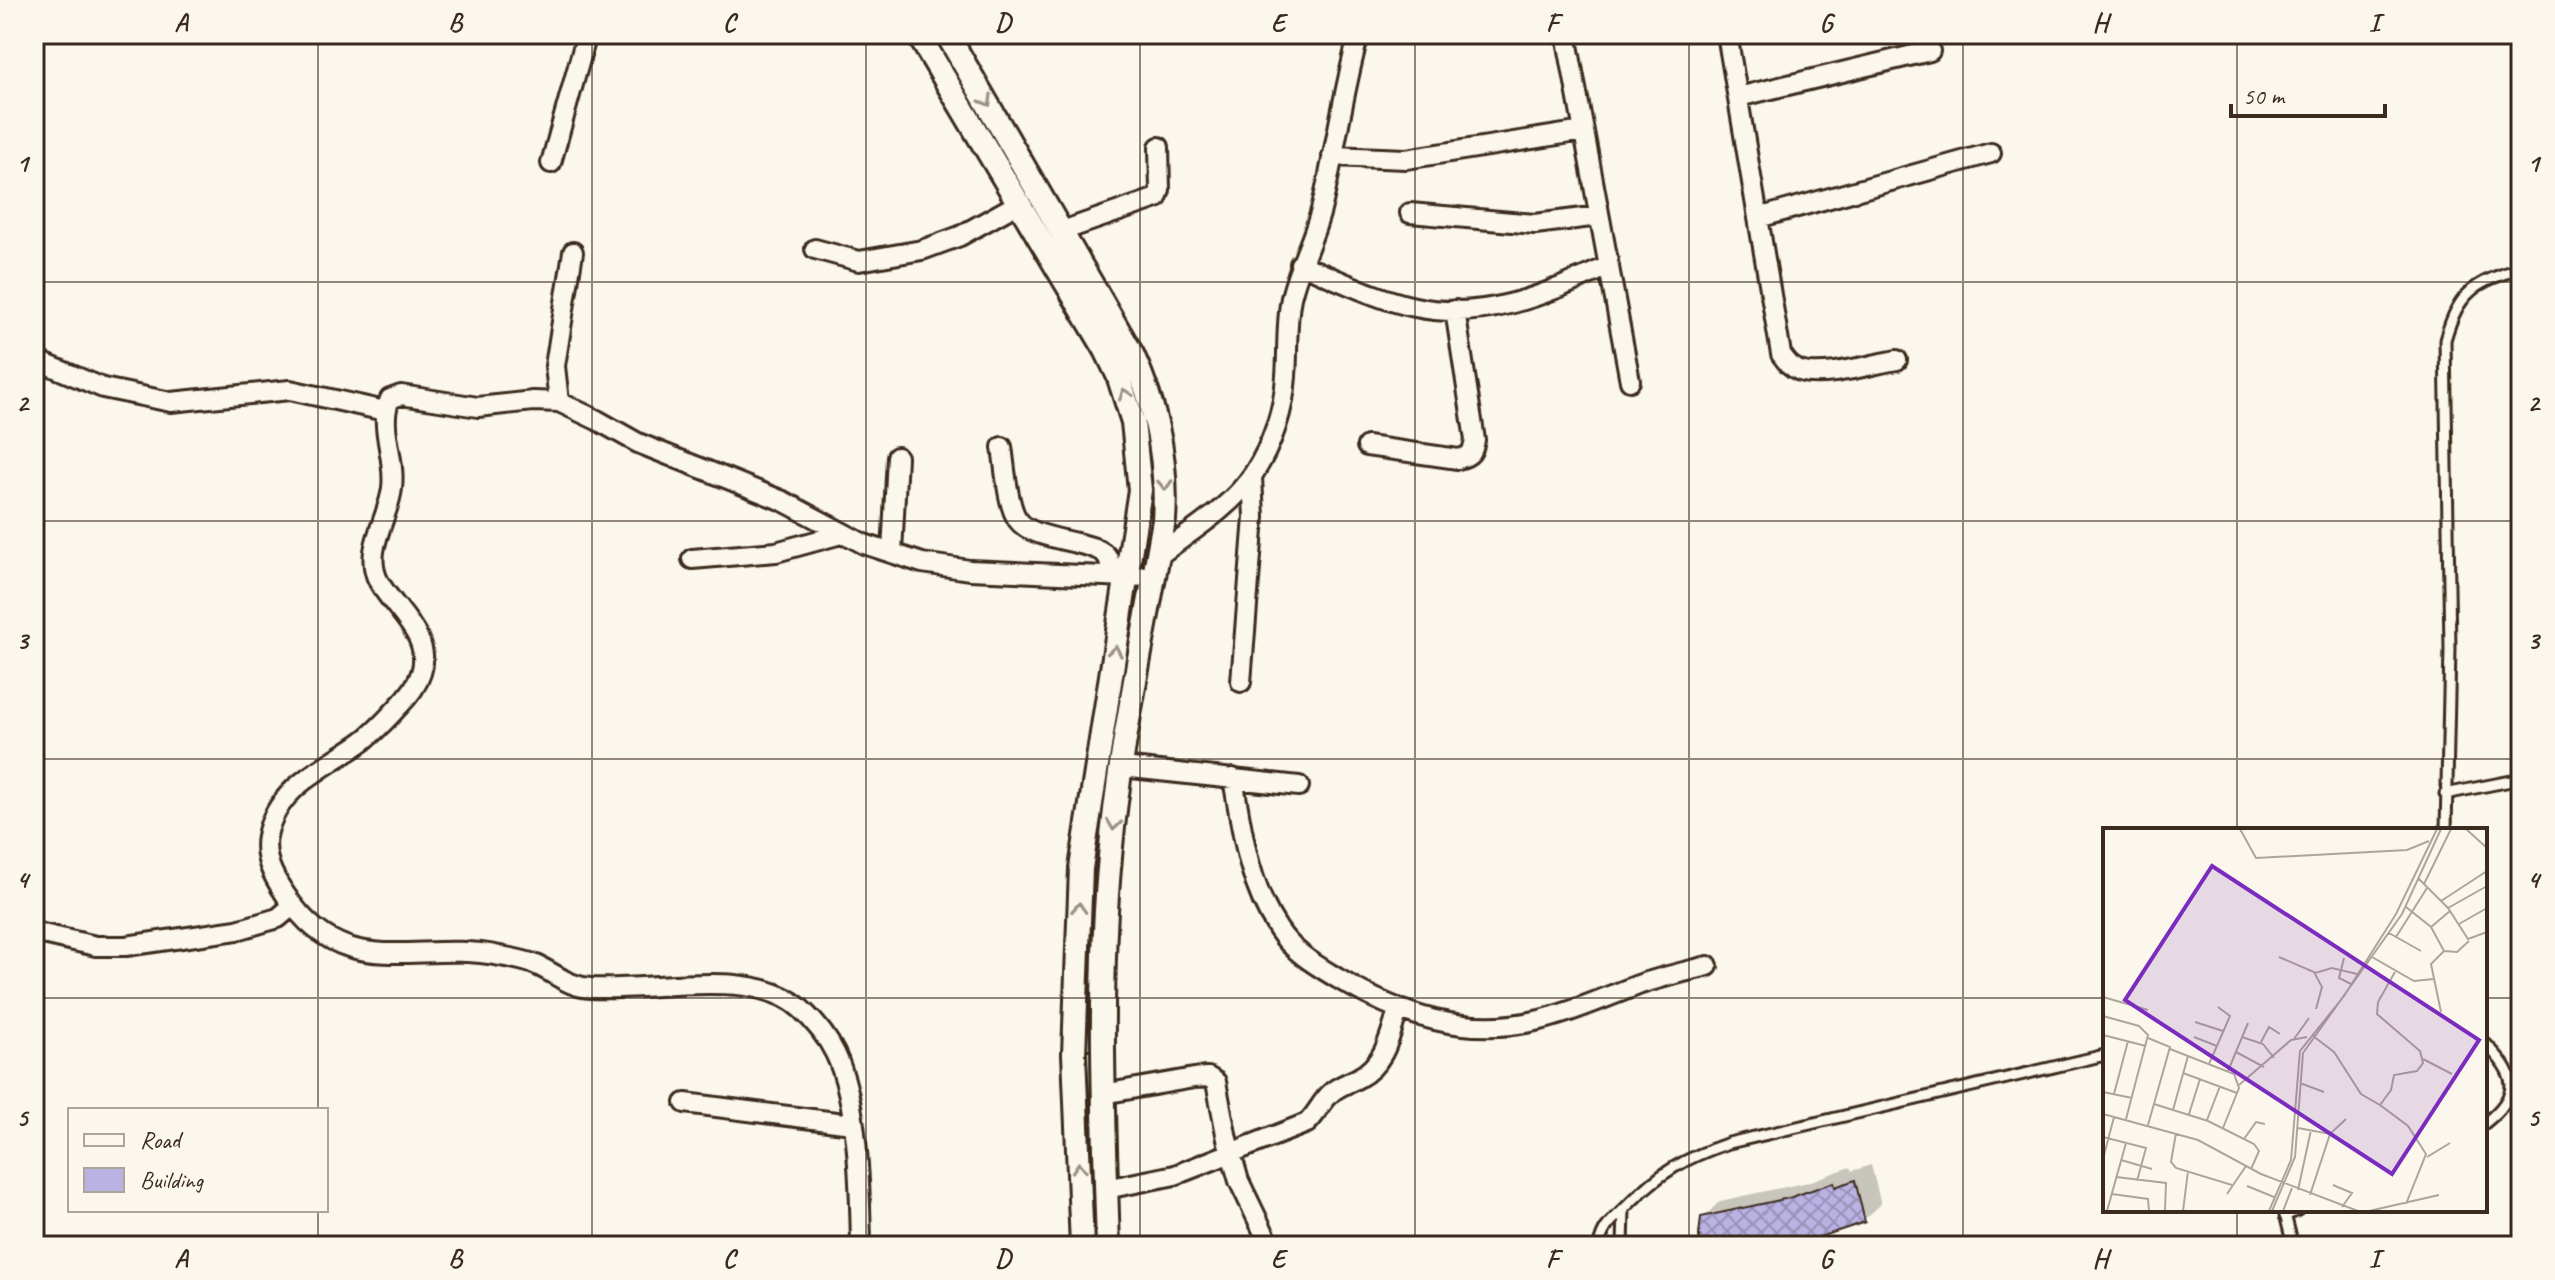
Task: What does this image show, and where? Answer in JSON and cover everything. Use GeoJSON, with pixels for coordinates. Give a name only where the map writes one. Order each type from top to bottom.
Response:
{"type":"FeatureCollection","features":[{"type":"Feature","properties":{"kind":"street"},"geometry":{"type":"LineString","coordinates":[[551,163],[587,34]]}},
{"type":"Feature","properties":{"kind":"street"},"geometry":{"type":"LineString","coordinates":[[918,34],[1106,350],[1128,400],[1133,422],[1140,490],[1118,577],[1081,868],[1074,1054],[1082,1246]]}},
{"type":"Feature","properties":{"kind":"street"},"geometry":{"type":"LineString","coordinates":[[947,34],[1132,354],[1146,384],[1157,420],[1166,488],[1110,855],[1102,973],[1108,1246]]}},
{"type":"Feature","properties":{"kind":"street"},"geometry":{"type":"LineString","coordinates":[[861,1246],[847,1090],[835,1054],[817,1026],[798,1007],[763,988],[736,984],[587,988],[562,981],[535,965],[497,955],[384,953],[353,948],[331,942],[314,929],[274,877],[266,855],[267,837],[273,815],[284,797],[377,728],[408,697],[421,673],[424,658],[420,641],[377,579],[373,562],[393,484],[393,460],[385,411],[390,399],[401,395],[478,407],[533,401],[559,402],[638,443],[773,496],[841,534],[942,568],[1118,577],[1156,566],[1228,502],[1252,477],[1265,454],[1281,410],[1291,300],[1300,264],[1322,209],[1346,80],[1359,34]]}},
{"type":"Feature","properties":{"kind":"street"},"geometry":{"type":"LineString","coordinates":[[1566,34],[1630,381]]}},
{"type":"Feature","properties":{"kind":"street"},"geometry":{"type":"LineString","coordinates":[[1727,34],[1781,354],[1788,364],[1800,371],[1815,373],[1897,360]]}},
{"type":"Feature","properties":{"kind":"street"},"geometry":{"type":"LineString","coordinates":[[1738,97],[1930,51]]}},
{"type":"Feature","properties":{"kind":"street"},"geometry":{"type":"LineString","coordinates":[[1332,156],[1406,159],[1583,131]]}},
{"type":"Feature","properties":{"kind":"street"},"geometry":{"type":"LineString","coordinates":[[1062,231],[1157,198],[1160,190],[1159,147]]}},
{"type":"Feature","properties":{"kind":"street"},"geometry":{"type":"LineString","coordinates":[[1758,218],[1991,153]]}},
{"type":"Feature","properties":{"kind":"street"},"geometry":{"type":"LineString","coordinates":[[815,249],[859,261],[922,250],[960,236],[1019,203]]}},
{"type":"Feature","properties":{"kind":"street"},"geometry":{"type":"LineString","coordinates":[[1410,213],[1535,224],[1599,216]]}},
{"type":"Feature","properties":{"kind":"street"},"geometry":{"type":"LineString","coordinates":[[559,402],[555,366],[573,252]]}},
{"type":"Feature","properties":{"kind":"street"},"geometry":{"type":"LineString","coordinates":[[1300,264],[1412,307],[1455,310],[1475,310],[1533,299],[1609,266]]}},
{"type":"Feature","properties":{"kind":"street"},"geometry":{"type":"LineString","coordinates":[[1367,446],[1458,459],[1467,457],[1473,451],[1475,440],[1455,310]]}},
{"type":"Feature","properties":{"kind":"street"},"geometry":{"type":"LineString","coordinates":[[34,359],[103,388],[171,402],[290,390],[385,411]]}},
{"type":"Feature","properties":{"kind":"street"},"geometry":{"type":"LineString","coordinates":[[1002,447],[1013,509],[1019,522],[1051,538],[1102,551],[1118,577]]}},
{"type":"Feature","properties":{"kind":"street"},"geometry":{"type":"LineString","coordinates":[[892,553],[897,457]]}},
{"type":"Feature","properties":{"kind":"street"},"geometry":{"type":"LineString","coordinates":[[1241,682],[1254,517],[1252,477]]}},
{"type":"Feature","properties":{"kind":"street"},"geometry":{"type":"LineString","coordinates":[[692,559],[776,552],[841,534]]}},
{"type":"Feature","properties":{"kind":"street"},"geometry":{"type":"LineString","coordinates":[[1122,767],[1299,786]]}},
{"type":"Feature","properties":{"kind":"street"},"geometry":{"type":"LineString","coordinates":[[1233,778],[1253,878],[1276,927],[1307,961],[1398,1010],[1436,1021],[1508,1025],[1539,1020],[1660,977],[1708,966]]}},
{"type":"Feature","properties":{"kind":"street"},"geometry":{"type":"LineString","coordinates":[[34,932],[96,946],[126,946],[237,930],[278,918],[291,907],[289,900]]}},
{"type":"Feature","properties":{"kind":"street"},"geometry":{"type":"LineString","coordinates":[[1106,1189],[1175,1175],[1307,1123],[1333,1091],[1362,1077],[1377,1064],[1385,1051],[1398,1010]]}},
{"type":"Feature","properties":{"kind":"street"},"geometry":{"type":"LineString","coordinates":[[1103,1094],[1208,1077],[1216,1082],[1239,1181],[1266,1237]]}},
{"type":"Feature","properties":{"kind":"street"},"geometry":{"type":"LineString","coordinates":[[685,1103],[852,1124]]}},
{"type":"Feature","properties":{"kind":"lane"},"geometry":{"type":"LineString","coordinates":[[2446,828],[2450,649],[2445,340],[2453,312],[2463,296],[2478,286],[2521,268]]}},
{"type":"Feature","properties":{"kind":"lane"},"geometry":{"type":"LineString","coordinates":[[2445,794],[2521,779]]}},
{"type":"Feature","properties":{"kind":"lane"},"geometry":{"type":"LineString","coordinates":[[2487,1045],[2512,1075],[2511,1093],[2503,1109],[2487,1121]]}},
{"type":"Feature","properties":{"kind":"lane"},"geometry":{"type":"LineString","coordinates":[[1599,1246],[1605,1225],[1643,1189],[1673,1166],[1697,1154],[1729,1143],[2103,1055]]}},
{"type":"Feature","properties":{"kind":"lane"},"geometry":{"type":"LineString","coordinates":[[1623,1246],[1624,1209]]}},
{"type":"Feature","properties":{"kind":"lane"},"geometry":{"type":"LineString","coordinates":[[2284,1213],[2293,1246]]}},
{"type":"Feature","properties":{"kind":"building"},"geometry":{"type":"Polygon","coordinates":[[[1855,1180],[1865,1222],[1793,1246],[1700,1246],[1701,1217],[1789,1198],[1834,1182],[1835,1187],[1855,1180]]]}}]}
